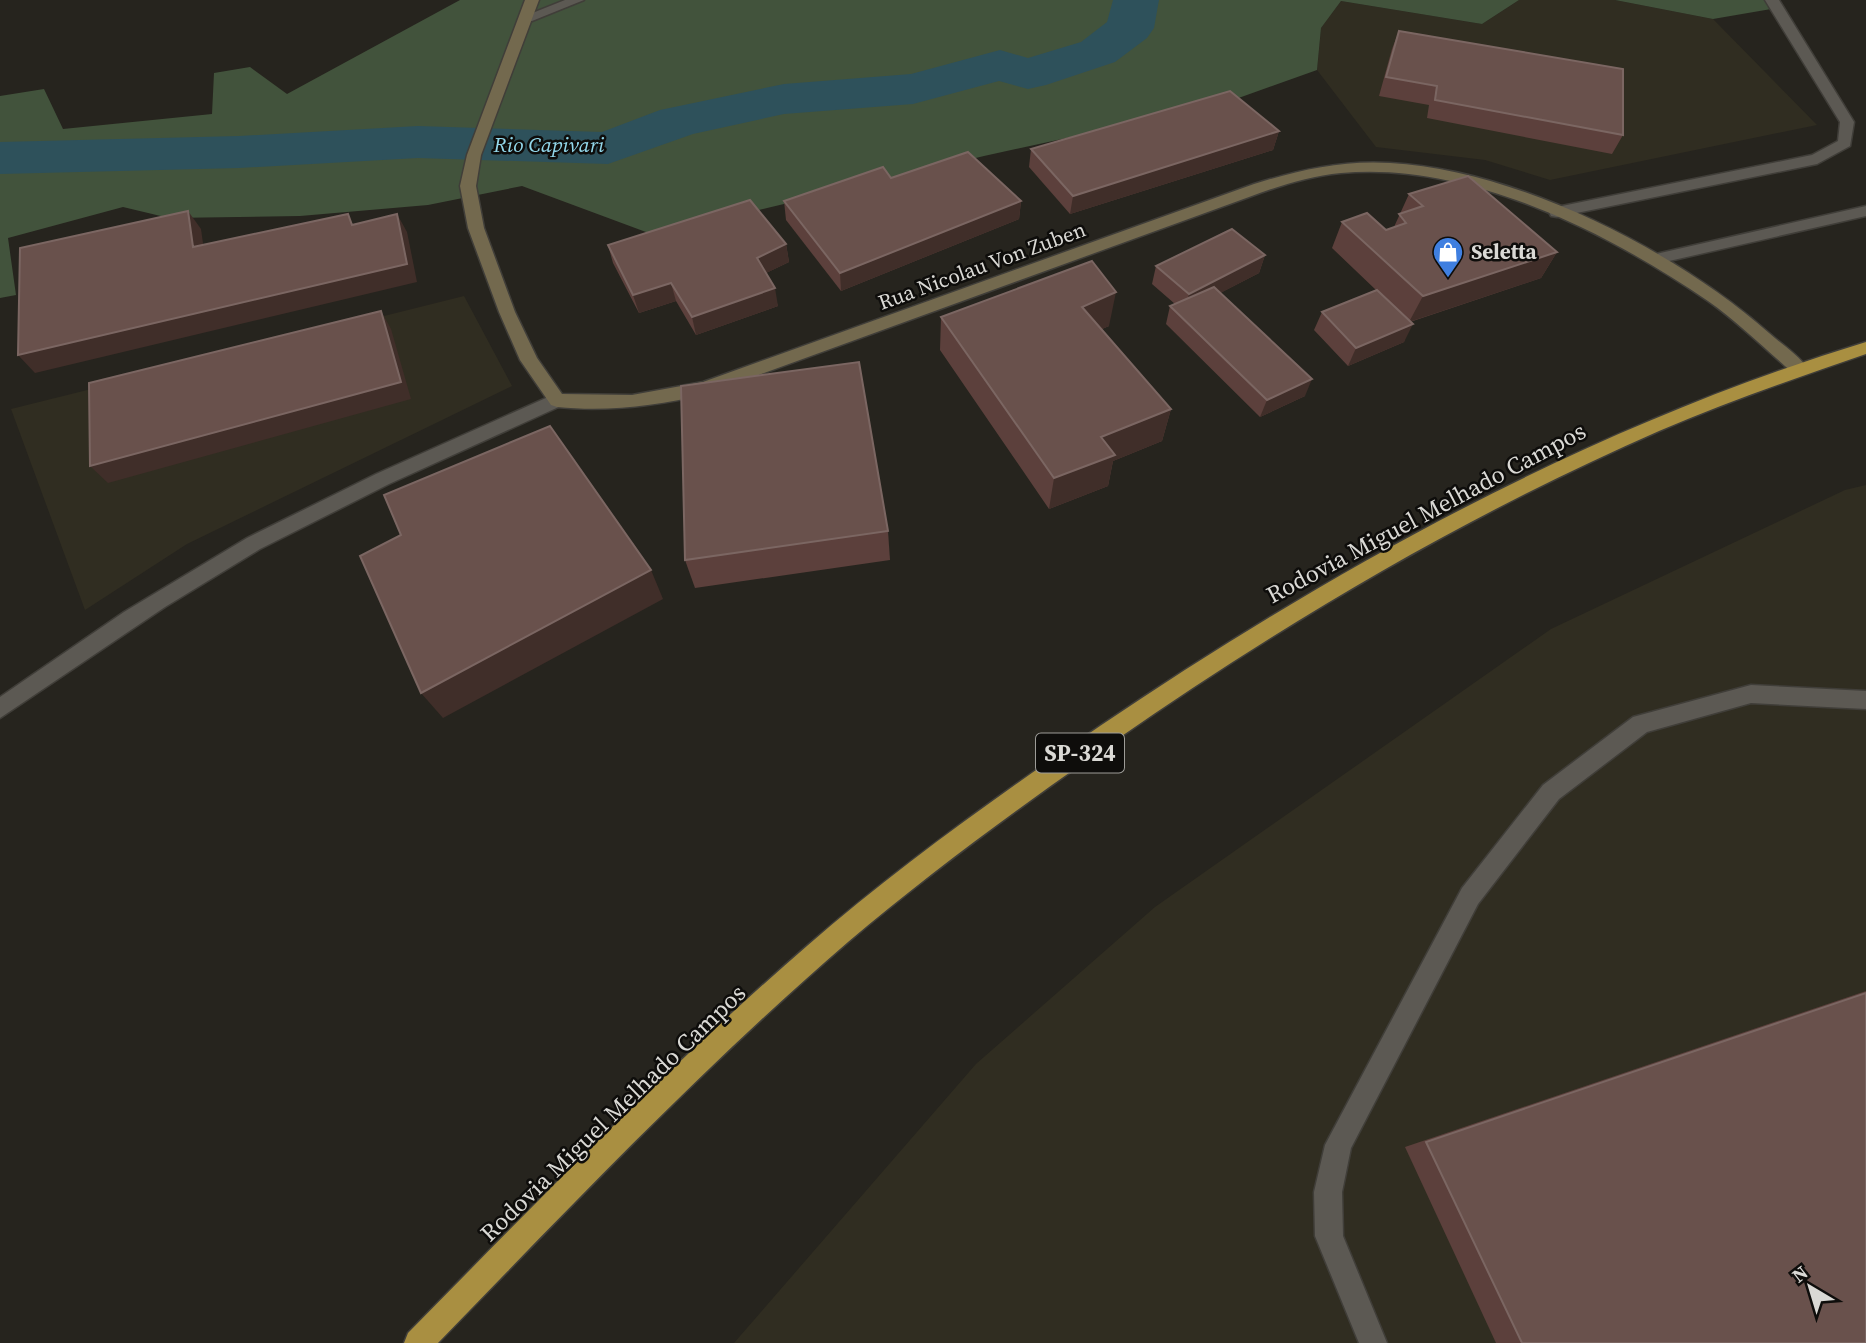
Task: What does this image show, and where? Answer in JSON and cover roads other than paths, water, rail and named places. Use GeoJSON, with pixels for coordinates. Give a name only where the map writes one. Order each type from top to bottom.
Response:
{"type":"FeatureCollection","features":[{"type":"Feature","properties":{"kind":"highway","name":"Rodovia Miguel Melhado Campos"},"geometry":{"type":"LineString","coordinates":[[418,1343],[679,1078],[817,953],[984,820],[1125,721],[1270,625],[1393,554],[1555,471],[1668,420],[1799,369],[1866,348]]}},
{"type":"Feature","properties":{"kind":"street"},"geometry":{"type":"LineString","coordinates":[[0,709],[78,653],[214,566],[325,507],[557,400],[529,360],[507,312],[476,228],[468,186],[474,155],[533,0]]}},
{"type":"Feature","properties":{"kind":"street"},"geometry":{"type":"LineString","coordinates":[[527,18],[577,0]]}},
{"type":"Feature","properties":{"kind":"street"},"geometry":{"type":"LineString","coordinates":[[1557,212],[1817,159],[1845,143],[1847,122],[1772,0]]}},
{"type":"Feature","properties":{"kind":"street","name":"Rua Nicolau Von Zuben"},"geometry":{"type":"LineString","coordinates":[[557,400],[591,404],[646,402],[706,388],[1211,205],[1268,186],[1343,168],[1401,168],[1470,180],[1557,212],[1656,259],[1716,299],[1799,369]]}},
{"type":"Feature","properties":{"kind":"street"},"geometry":{"type":"LineString","coordinates":[[1656,259],[1866,211]]}},
{"type":"Feature","properties":{"kind":"street"},"geometry":{"type":"LineString","coordinates":[[1373,1343],[1329,1236],[1328,1192],[1338,1145],[1478,886],[1551,792],[1641,724],[1751,694],[1866,700]]}},
{"type":"Feature","properties":{"kind":"waterway","name":"Rio Capivari"},"geometry":{"type":"LineString","coordinates":[[0,158],[239,152],[418,142],[608,148],[678,121],[784,99],[913,89],[1000,65],[1028,74],[1098,52],[1130,28],[1136,0]]}},
{"type":"Feature","properties":{"kind":"place","name":"Seletta"},"geometry":{"type":"Point","coordinates":[1448,279]}}]}
